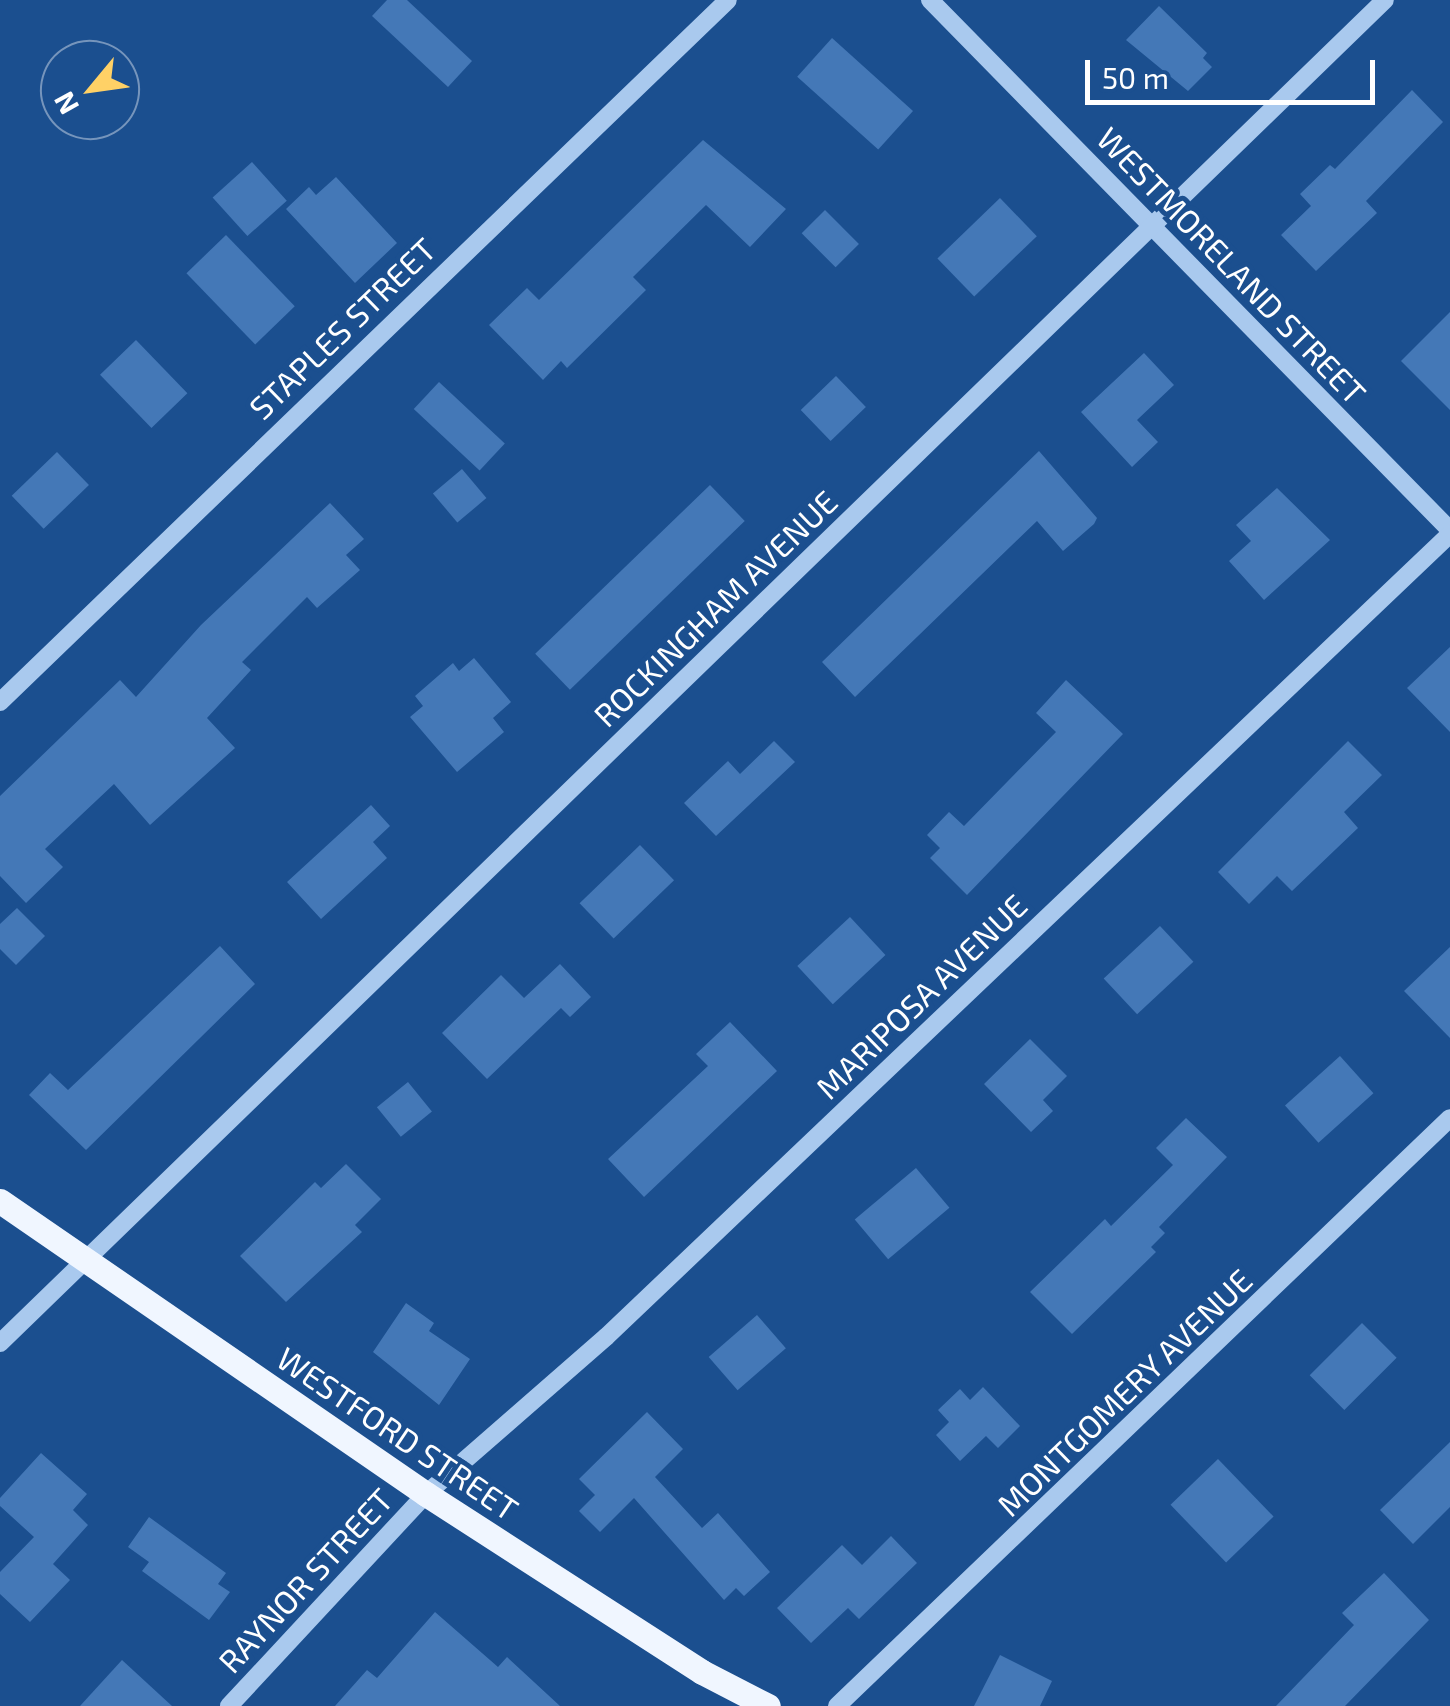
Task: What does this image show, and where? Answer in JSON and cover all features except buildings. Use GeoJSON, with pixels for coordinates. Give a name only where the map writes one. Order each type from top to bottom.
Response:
{"type":"FeatureCollection","features":[{"type":"Feature","properties":{"kind":"main road","name":"WESTFORD STREET"},"geometry":{"type":"LineString","coordinates":[[0,1202],[426,1494],[702,1672],[768,1706]]}},
{"type":"Feature","properties":{"kind":"street","name":"STAPLES STREET"},"geometry":{"type":"LineString","coordinates":[[0,702],[728,0]]}},
{"type":"Feature","properties":{"kind":"street","name":"WESTMORELAND STREET"},"geometry":{"type":"LineString","coordinates":[[930,0],[1450,532]]}},
{"type":"Feature","properties":{"kind":"street","name":"ROCKINGHAM AVENUE"},"geometry":{"type":"LineString","coordinates":[[0,1344],[1385,0]]}},
{"type":"Feature","properties":{"kind":"street","name":"MARIPOSA AVENUE"},"geometry":{"type":"LineString","coordinates":[[426,1494],[606,1337],[1450,532]]}},
{"type":"Feature","properties":{"kind":"street","name":"MONTGOMERY AVENUE"},"geometry":{"type":"LineString","coordinates":[[837,1706],[1450,1118]]}},
{"type":"Feature","properties":{"kind":"street","name":"RAYNOR STREET"},"geometry":{"type":"LineString","coordinates":[[229,1706],[426,1494]]}}]}
